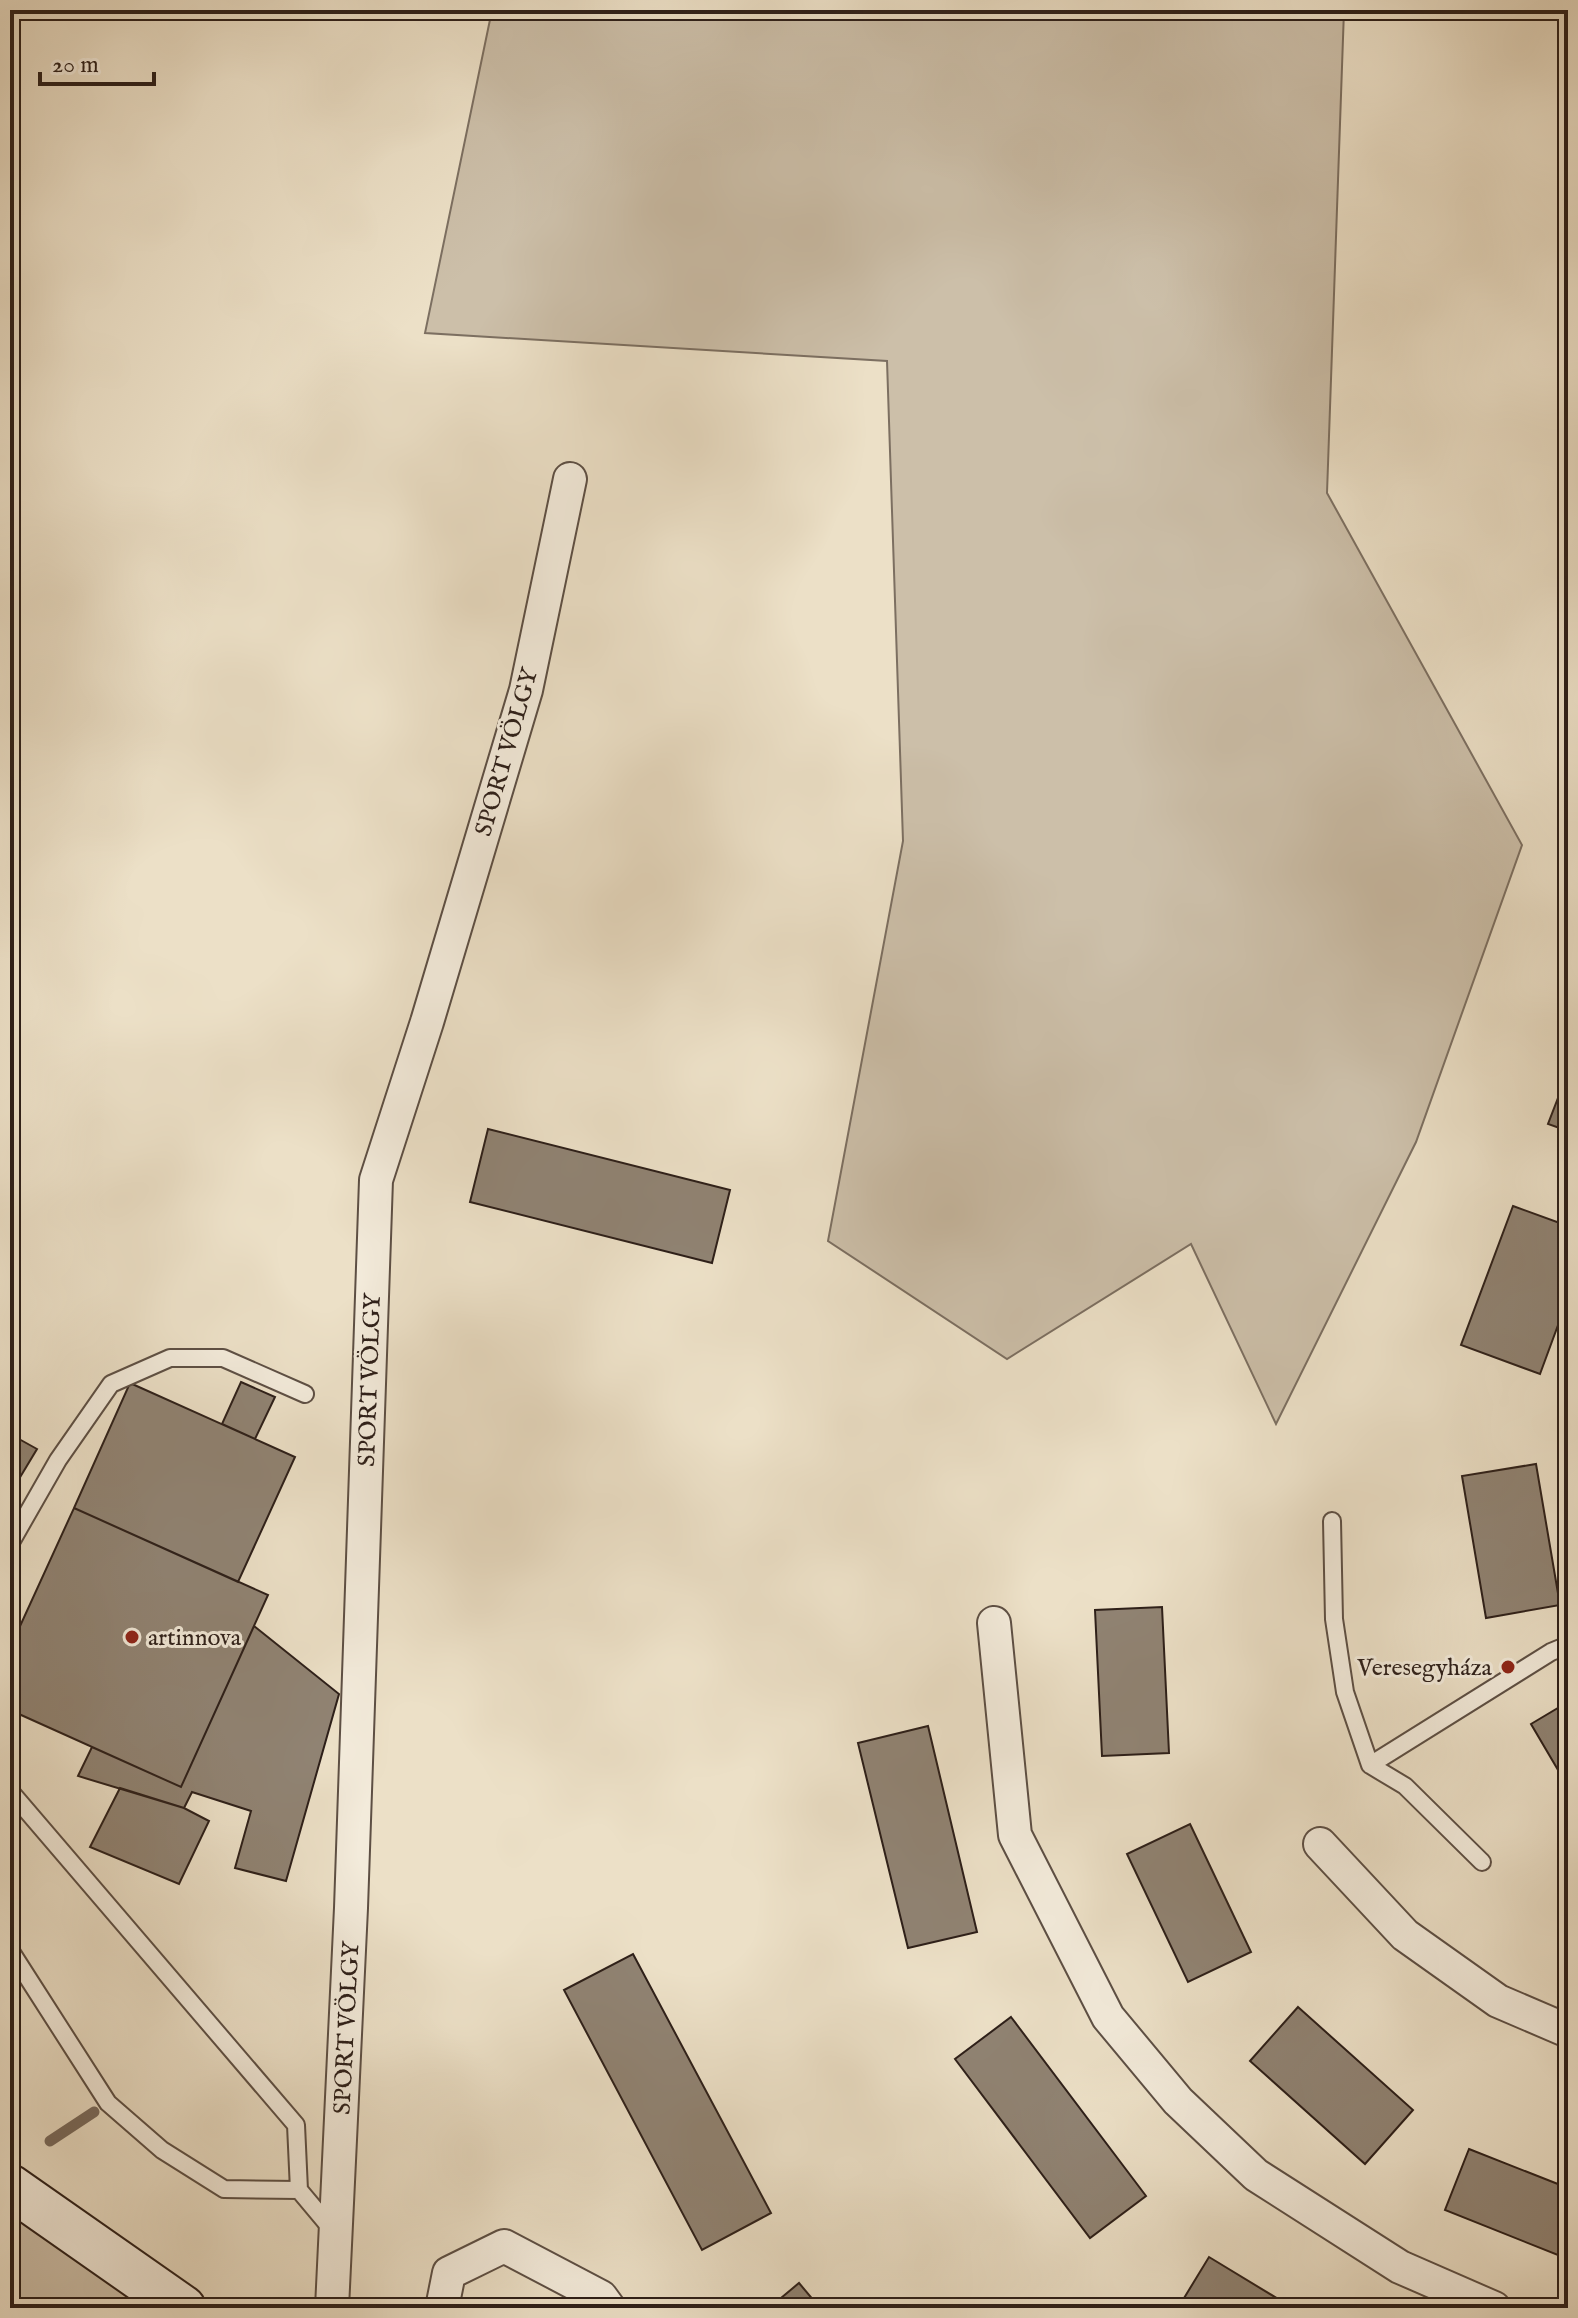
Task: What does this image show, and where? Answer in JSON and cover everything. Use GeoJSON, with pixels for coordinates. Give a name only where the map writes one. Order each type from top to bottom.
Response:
{"type":"FeatureCollection","features":[{"type":"Feature","properties":{"kind":"main road"},"geometry":{"type":"LineString","coordinates":[[10,2187],[183,2308]]}},
{"type":"Feature","properties":{"kind":"street","name":"SPORT VÖLGY"},"geometry":{"type":"LineString","coordinates":[[332,2308],[351,1908],[376,1180],[427,1022],[526,690],[570,479]]}},
{"type":"Feature","properties":{"kind":"street"},"geometry":{"type":"LineString","coordinates":[[994,1623],[1015,1835],[1108,2017],[1178,2101],[1256,2175],[1400,2267],[1494,2308]]}},
{"type":"Feature","properties":{"kind":"street"},"geometry":{"type":"LineString","coordinates":[[1320,1844],[1405,1935],[1498,2001],[1568,2031]]}},
{"type":"Feature","properties":{"kind":"street"},"geometry":{"type":"LineString","coordinates":[[442,2308],[449,2273],[504,2246],[601,2297],[609,2308]]}},
{"type":"Feature","properties":{"kind":"lane"},"geometry":{"type":"LineString","coordinates":[[10,1544],[58,1460],[111,1384],[170,1358],[223,1358],[305,1394]]}},
{"type":"Feature","properties":{"kind":"lane"},"geometry":{"type":"LineString","coordinates":[[1332,1521],[1334,1619],[1343,1677],[1370,1765],[1405,1786],[1482,1862]]}},
{"type":"Feature","properties":{"kind":"lane"},"geometry":{"type":"LineString","coordinates":[[1370,1765],[1551,1652],[1568,1645]]}},
{"type":"Feature","properties":{"kind":"lane"},"geometry":{"type":"LineString","coordinates":[[10,1791],[296,2125],[299,2190],[336,2234]]}},
{"type":"Feature","properties":{"kind":"lane"},"geometry":{"type":"LineString","coordinates":[[10,1950],[108,2103],[162,2150],[224,2189],[299,2190]]}},
{"type":"Feature","properties":{"kind":"shaded area"},"geometry":{"type":"Polygon","coordinates":[[[492,10],[1344,10],[1327,493],[1522,845],[1416,1142],[1276,1424],[1191,1244],[1007,1359],[828,1241],[903,841],[887,361],[425,333],[492,10]]]}},
{"type":"Feature","properties":{"kind":"shaded area"},"geometry":{"type":"Polygon","coordinates":[[[10,2187],[183,2308],[10,2308],[10,2187]]]}},
{"type":"Feature","properties":{"kind":"building"},"geometry":{"type":"Polygon","coordinates":[[[1568,1072],[1568,1131],[1548,1124],[1568,1072]]]}},
{"type":"Feature","properties":{"kind":"building"},"geometry":{"type":"Polygon","coordinates":[[[488,1129],[730,1190],[712,1263],[470,1202],[488,1129]]]}},
{"type":"Feature","properties":{"kind":"building"},"geometry":{"type":"Polygon","coordinates":[[[1513,1206],[1568,1226],[1568,1298],[1540,1374],[1461,1345],[1513,1206]]]}},
{"type":"Feature","properties":{"kind":"building"},"geometry":{"type":"Polygon","coordinates":[[[241,1382],[275,1397],[255,1439],[222,1424],[241,1382]]]}},
{"type":"Feature","properties":{"kind":"building"},"geometry":{"type":"Polygon","coordinates":[[[130,1383],[295,1457],[238,1582],[74,1508],[130,1383]]]}},
{"type":"Feature","properties":{"kind":"building"},"geometry":{"type":"Polygon","coordinates":[[[10,1434],[37,1449],[10,1494],[10,1434]]]}},
{"type":"Feature","properties":{"kind":"building"},"geometry":{"type":"Polygon","coordinates":[[[1536,1464],[1560,1605],[1486,1618],[1462,1476],[1536,1464]]]}},
{"type":"Feature","properties":{"kind":"building","name":"artinnova"},"geometry":{"type":"Polygon","coordinates":[[[74,1508],[268,1595],[181,1787],[10,1710],[10,1648],[74,1508]]]}},
{"type":"Feature","properties":{"kind":"building"},"geometry":{"type":"Polygon","coordinates":[[[1162,1607],[1169,1753],[1102,1756],[1095,1610],[1162,1607]]]}},
{"type":"Feature","properties":{"kind":"building"},"geometry":{"type":"Polygon","coordinates":[[[254,1626],[339,1694],[286,1881],[235,1868],[251,1811],[192,1792],[184,1808],[78,1776],[92,1747],[181,1787],[254,1626]]]}},
{"type":"Feature","properties":{"kind":"building"},"geometry":{"type":"Polygon","coordinates":[[[1568,1702],[1568,1787],[1531,1724],[1568,1702]]]}},
{"type":"Feature","properties":{"kind":"building"},"geometry":{"type":"Polygon","coordinates":[[[928,1726],[977,1932],[908,1948],[858,1743],[928,1726]]]}},
{"type":"Feature","properties":{"kind":"building"},"geometry":{"type":"Polygon","coordinates":[[[120,1788],[184,1808],[209,1821],[179,1884],[90,1847],[120,1788]]]}},
{"type":"Feature","properties":{"kind":"building"},"geometry":{"type":"Polygon","coordinates":[[[1190,1824],[1251,1952],[1188,1982],[1127,1854],[1190,1824]]]}},
{"type":"Feature","properties":{"kind":"building"},"geometry":{"type":"Polygon","coordinates":[[[633,1954],[771,2213],[702,2250],[564,1990],[633,1954]]]}},
{"type":"Feature","properties":{"kind":"building"},"geometry":{"type":"Polygon","coordinates":[[[1298,2007],[1413,2110],[1365,2164],[1250,2061],[1298,2007]]]}},
{"type":"Feature","properties":{"kind":"building"},"geometry":{"type":"Polygon","coordinates":[[[1011,2017],[1146,2196],[1090,2238],[955,2059],[1011,2017]]]}},
{"type":"Feature","properties":{"kind":"building"},"geometry":{"type":"Polygon","coordinates":[[[1469,2149],[1568,2188],[1568,2259],[1445,2210],[1469,2149]]]}},
{"type":"Feature","properties":{"kind":"building"},"geometry":{"type":"Polygon","coordinates":[[[1209,2257],[1293,2308],[1178,2308],[1209,2257]]]}},
{"type":"Feature","properties":{"kind":"building"},"geometry":{"type":"Polygon","coordinates":[[[799,2283],[820,2308],[769,2308],[799,2283]]]}},
{"type":"Feature","properties":{"kind":"waterway"},"geometry":{"type":"LineString","coordinates":[[50,2141],[94,2112]]}},
{"type":"Feature","properties":{"kind":"place","name":"artinnova"},"geometry":{"type":"Point","coordinates":[132,1637]}},
{"type":"Feature","properties":{"kind":"place","name":"Veresegyháza"},"geometry":{"type":"Point","coordinates":[1508,1667]}}]}
